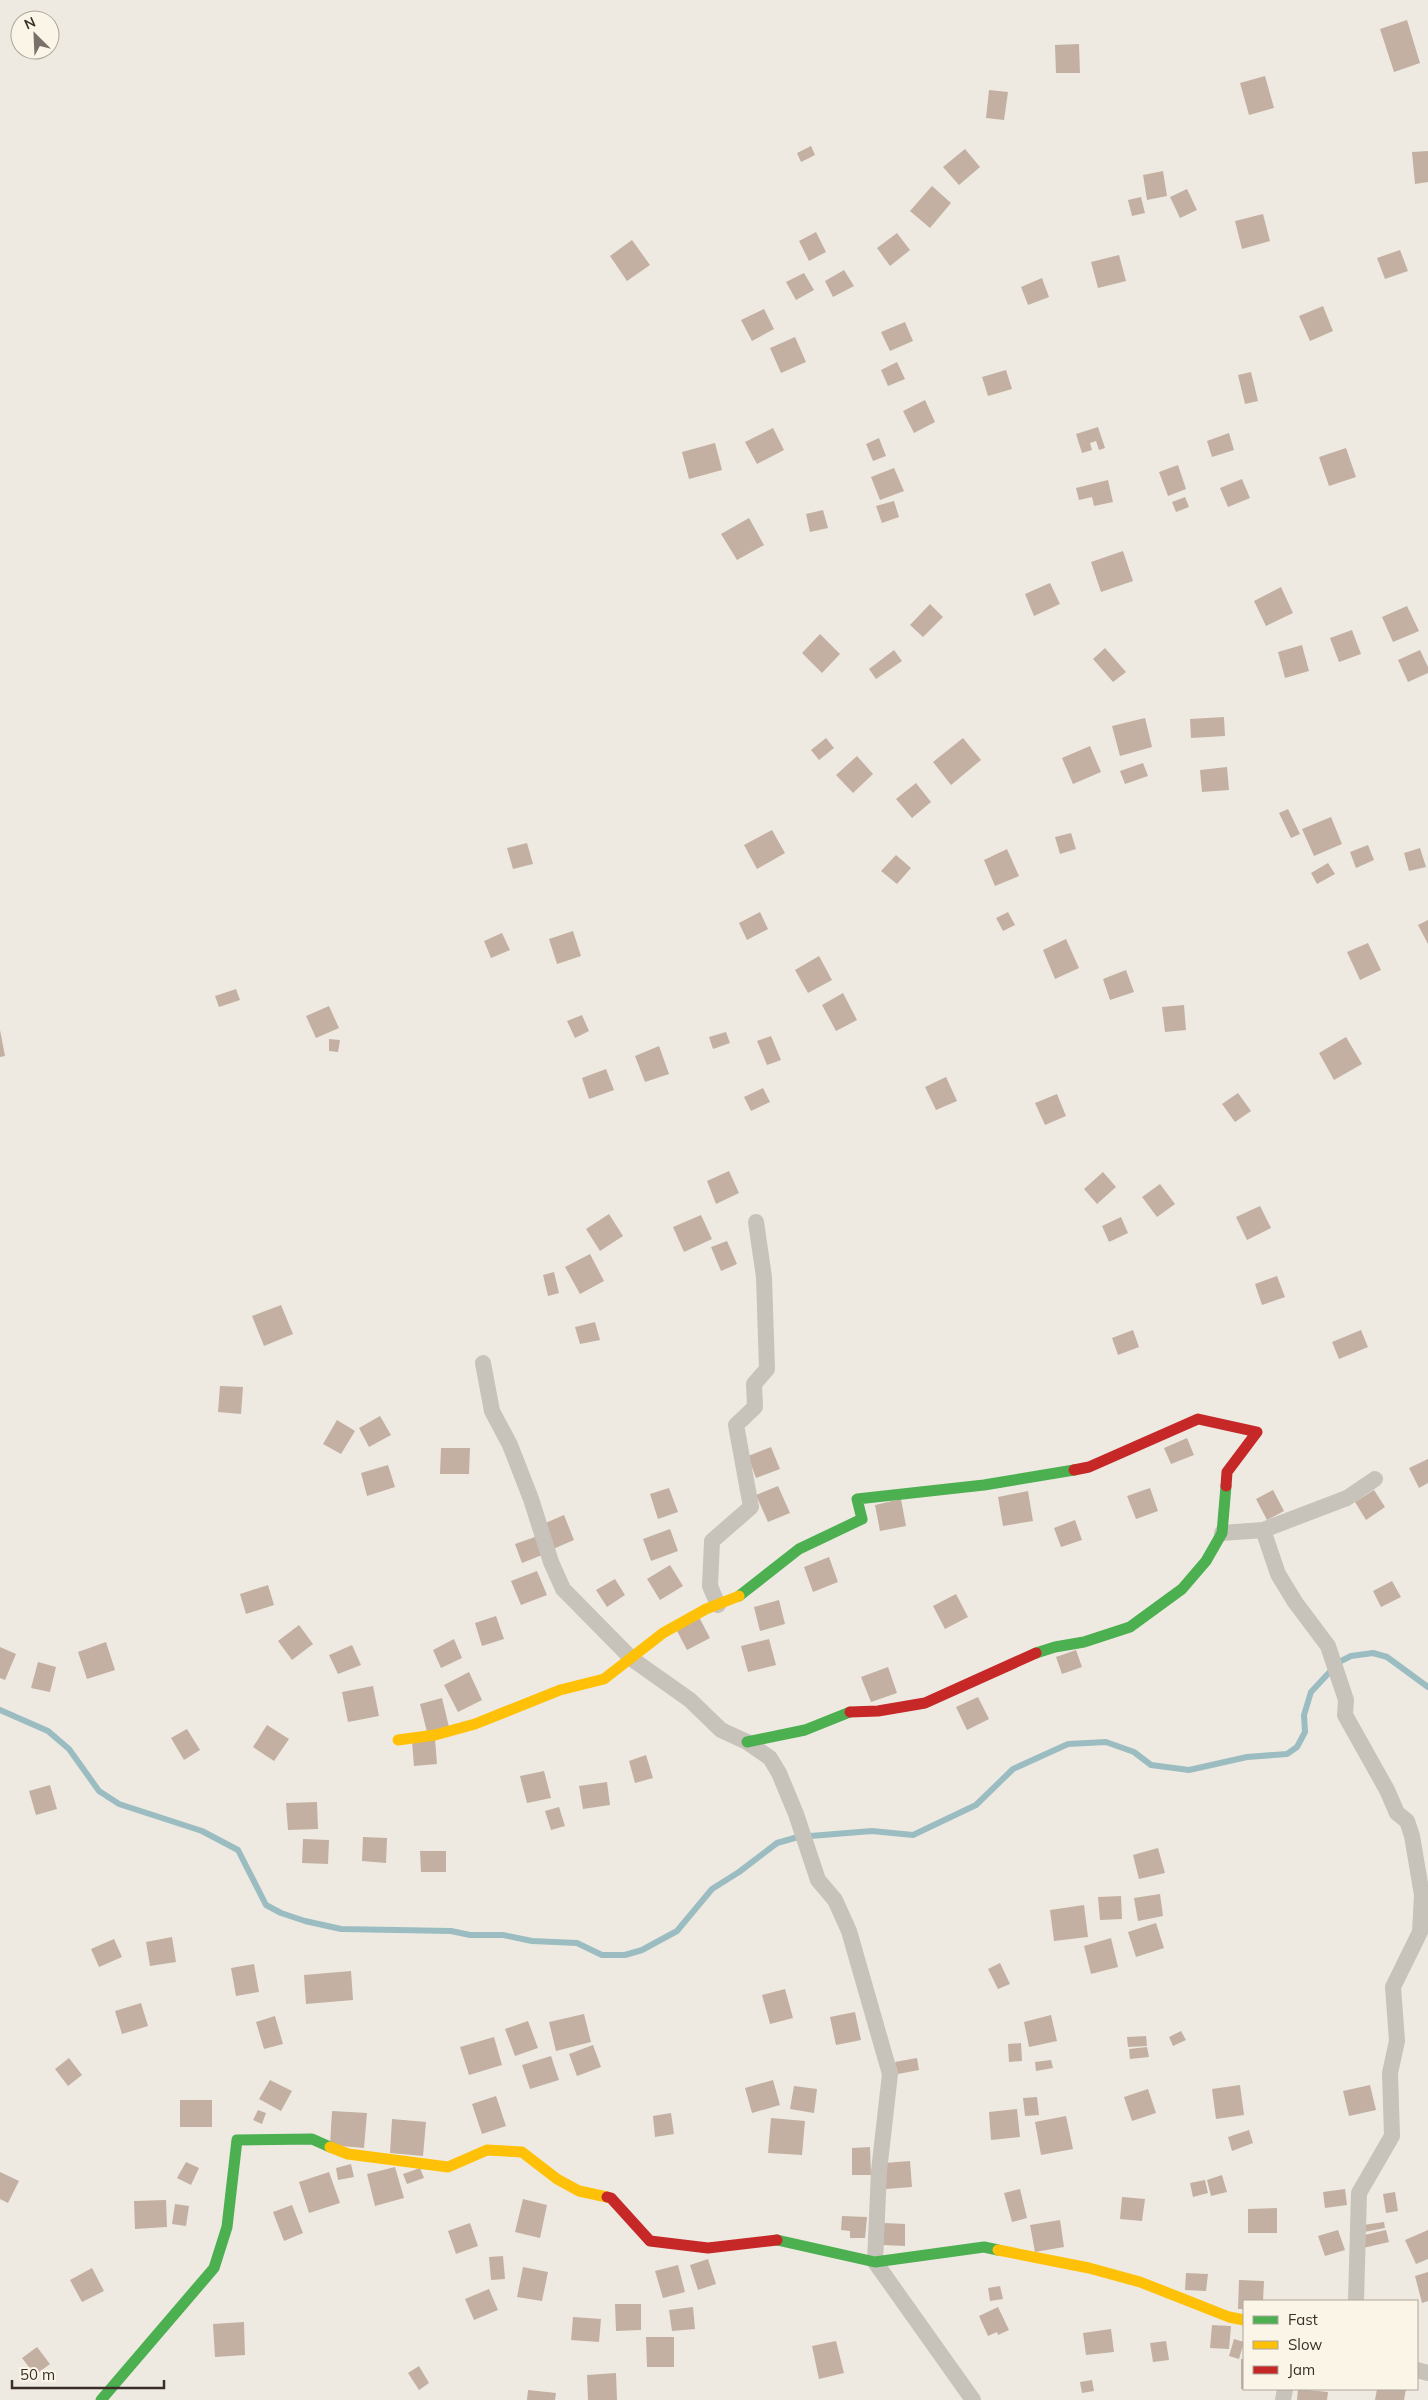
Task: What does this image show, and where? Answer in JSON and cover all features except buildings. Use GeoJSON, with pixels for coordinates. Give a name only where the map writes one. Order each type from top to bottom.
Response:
{"type":"FeatureCollection","features":[{"type":"Feature","properties":{"kind":"street"},"geometry":{"type":"LineString","coordinates":[[718,1605],[710,1586],[712,1542],[751,1508],[736,1425],[755,1407],[754,1384],[767,1369],[764,1277],[756,1222]]}},
{"type":"Feature","properties":{"kind":"street"},"geometry":{"type":"LineString","coordinates":[[483,1363],[492,1411],[513,1454],[531,1499],[551,1562],[563,1589],[632,1659],[690,1700],[721,1730],[747,1742],[770,1758],[779,1772],[796,1814],[818,1880],[835,1900],[850,1931],[890,2074],[879,2172],[875,2262],[973,2400]]}},
{"type":"Feature","properties":{"kind":"street"},"geometry":{"type":"LineString","coordinates":[[398,1740],[435,1735],[475,1724],[560,1690],[604,1679],[663,1634],[706,1609],[736,1599],[799,1549],[862,1518],[857,1499],[984,1484],[1089,1467],[1198,1419],[1256,1432],[1227,1472],[1222,1533],[1206,1561],[1182,1589],[1130,1627],[1084,1642],[1055,1647],[1028,1656],[925,1703],[878,1711],[851,1712],[804,1730],[747,1742]]}},
{"type":"Feature","properties":{"kind":"street"},"geometry":{"type":"LineString","coordinates":[[1222,1533],[1263,1530],[1347,1498],[1374,1479]]}},
{"type":"Feature","properties":{"kind":"street"},"geometry":{"type":"LineString","coordinates":[[1263,1530],[1278,1574],[1295,1602],[1328,1646],[1346,1700],[1345,1715],[1387,1790],[1397,1813],[1407,1821],[1412,1836],[1422,1895],[1420,1932],[1393,1987],[1397,2041],[1390,2073],[1392,2136],[1359,2194],[1356,2300]]}},
{"type":"Feature","properties":{"kind":"street"},"geometry":{"type":"LineString","coordinates":[[101,2400],[214,2268],[227,2227],[237,2140],[312,2140],[348,2154],[448,2167],[487,2150],[522,2152],[557,2179],[579,2191],[611,2198],[650,2241],[708,2248],[773,2239],[875,2262],[984,2247],[1089,2268],[1131,2279],[1229,2317],[1243,2320]]}},
{"type":"Feature","properties":{"kind":"waterway"},"geometry":{"type":"LineString","coordinates":[[0,1710],[48,1731],[69,1749],[99,1791],[119,1804],[202,1831],[238,1850],[266,1905],[281,1913],[305,1921],[341,1929],[451,1931],[470,1935],[503,1935],[532,1941],[577,1943],[602,1955],[625,1955],[642,1950],[677,1931],[712,1889],[739,1872],[777,1843],[798,1837],[872,1831],[913,1835],[976,1805],[1013,1769],[1068,1744],[1106,1742],[1134,1752],[1151,1765],[1189,1770],[1247,1757],[1287,1754],[1297,1747],[1305,1732],[1304,1715],[1311,1692],[1339,1662],[1351,1656],[1373,1653],[1387,1657],[1428,1687]]}},
{"type":"Feature","properties":{"kind":"traffic: fast"},"geometry":{"type":"LineString","coordinates":[[739,1596],[799,1549],[862,1519],[857,1499],[984,1485],[1074,1470]]}},
{"type":"Feature","properties":{"kind":"traffic: fast"},"geometry":{"type":"LineString","coordinates":[[1036,1653],[1055,1647],[1084,1642],[1130,1627],[1182,1589],[1206,1561],[1222,1533],[1226,1486]]}},
{"type":"Feature","properties":{"kind":"traffic: fast"},"geometry":{"type":"LineString","coordinates":[[747,1742],[805,1730],[850,1712]]}},
{"type":"Feature","properties":{"kind":"traffic: fast"},"geometry":{"type":"LineString","coordinates":[[101,2400],[214,2268],[227,2227],[237,2140],[312,2139],[330,2147]]}},
{"type":"Feature","properties":{"kind":"traffic: fast"},"geometry":{"type":"LineString","coordinates":[[777,2240],[875,2262],[984,2247],[998,2250]]}},
{"type":"Feature","properties":{"kind":"traffic: slow"},"geometry":{"type":"LineString","coordinates":[[398,1740],[435,1735],[475,1724],[560,1690],[604,1679],[663,1633],[706,1609],[739,1596]]}},
{"type":"Feature","properties":{"kind":"traffic: slow"},"geometry":{"type":"LineString","coordinates":[[330,2147],[348,2154],[448,2167],[487,2150],[522,2152],[557,2179],[579,2191],[607,2197]]}},
{"type":"Feature","properties":{"kind":"traffic: slow"},"geometry":{"type":"LineString","coordinates":[[998,2250],[1089,2268],[1140,2282],[1229,2317],[1243,2320]]}},
{"type":"Feature","properties":{"kind":"traffic: jam"},"geometry":{"type":"LineString","coordinates":[[1074,1470],[1089,1467],[1198,1419],[1257,1432],[1227,1472],[1226,1486]]}},
{"type":"Feature","properties":{"kind":"traffic: jam"},"geometry":{"type":"LineString","coordinates":[[850,1712],[878,1711],[925,1703],[1036,1653]]}},
{"type":"Feature","properties":{"kind":"traffic: jam"},"geometry":{"type":"LineString","coordinates":[[607,2197],[611,2198],[650,2241],[708,2248],[777,2240]]}}]}
